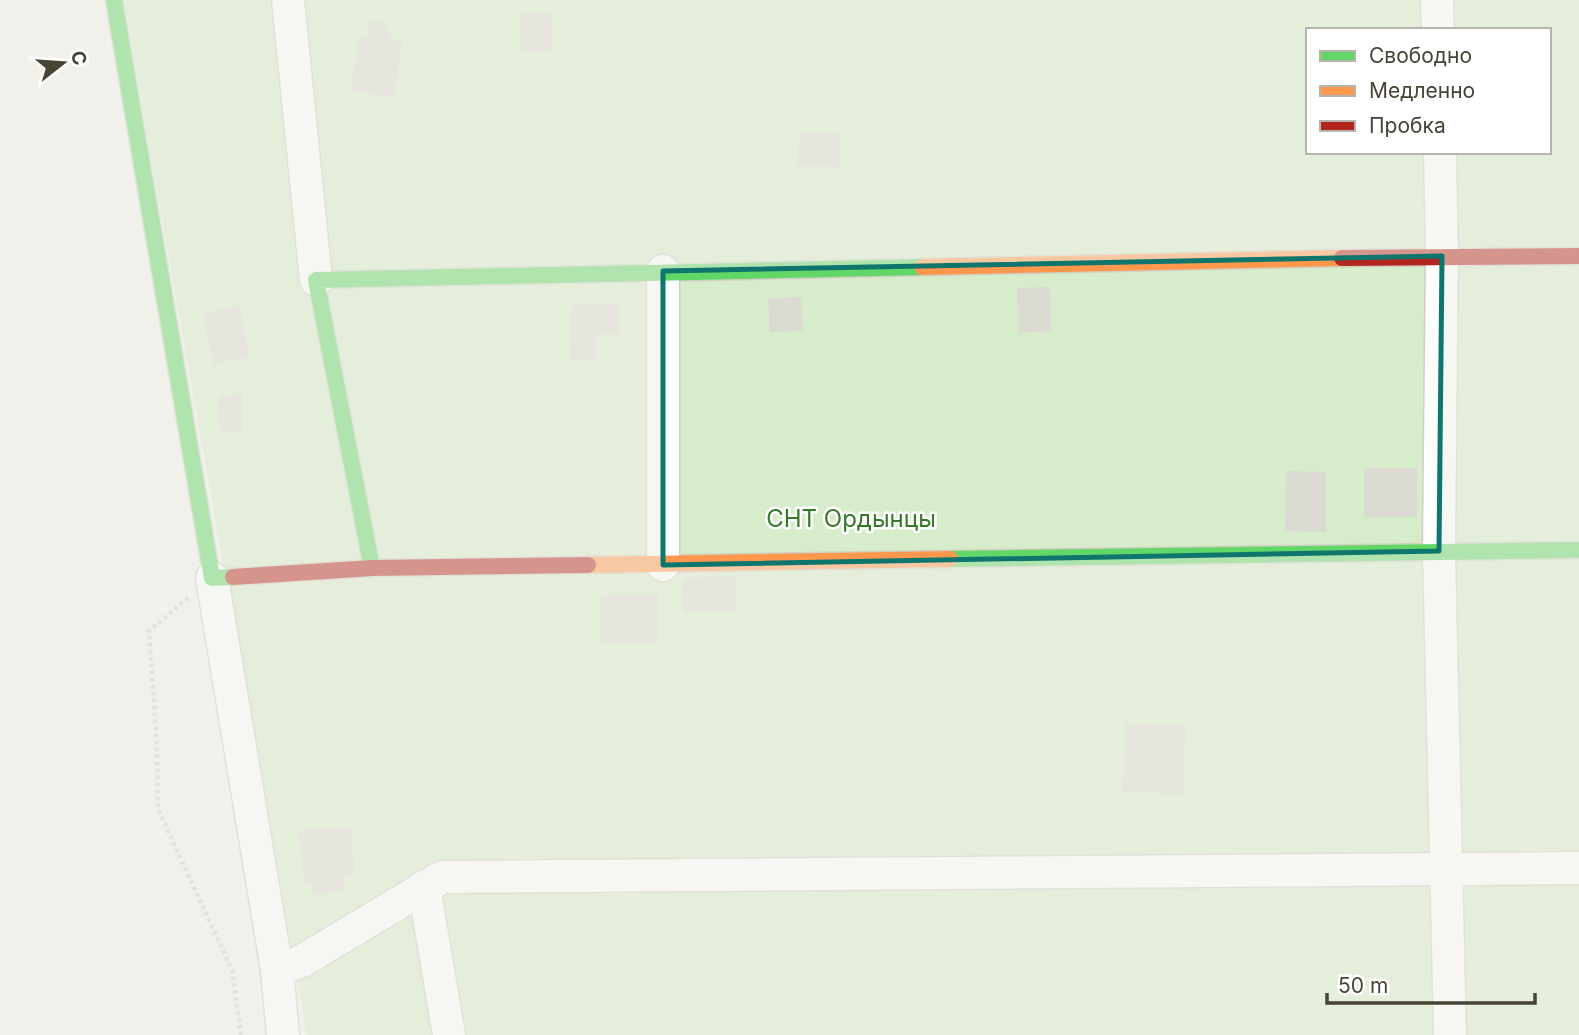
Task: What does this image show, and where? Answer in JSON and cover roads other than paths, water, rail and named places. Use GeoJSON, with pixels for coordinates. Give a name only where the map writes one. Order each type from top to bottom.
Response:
{"type":"FeatureCollection","features":[{"type":"Feature","properties":{"kind":"street"},"geometry":{"type":"LineString","coordinates":[[114,0],[277,970],[283,1035]]}},
{"type":"Feature","properties":{"kind":"street"},"geometry":{"type":"LineString","coordinates":[[288,0],[316,279],[372,568]]}},
{"type":"Feature","properties":{"kind":"street"},"geometry":{"type":"LineString","coordinates":[[1437,0],[1437,28]]}},
{"type":"Feature","properties":{"kind":"street"},"geometry":{"type":"LineString","coordinates":[[1440,154],[1442,256],[1438,551],[1450,1035]]}},
{"type":"Feature","properties":{"kind":"street"},"geometry":{"type":"LineString","coordinates":[[316,279],[1442,256],[1579,256]]}},
{"type":"Feature","properties":{"kind":"street"},"geometry":{"type":"LineString","coordinates":[[663,271],[663,565]]}},
{"type":"Feature","properties":{"kind":"street"},"geometry":{"type":"LineString","coordinates":[[212,578],[372,568],[1579,550]]}},
{"type":"Feature","properties":{"kind":"street"},"geometry":{"type":"LineString","coordinates":[[277,970],[302,961],[442,877],[1579,868]]}},
{"type":"Feature","properties":{"kind":"street"},"geometry":{"type":"LineString","coordinates":[[425,887],[449,1035]]}},
{"type":"Feature","properties":{"kind":"park label","name":"СНТ Ордынцы"},"geometry":{"type":"Point","coordinates":[851,518]}}]}
